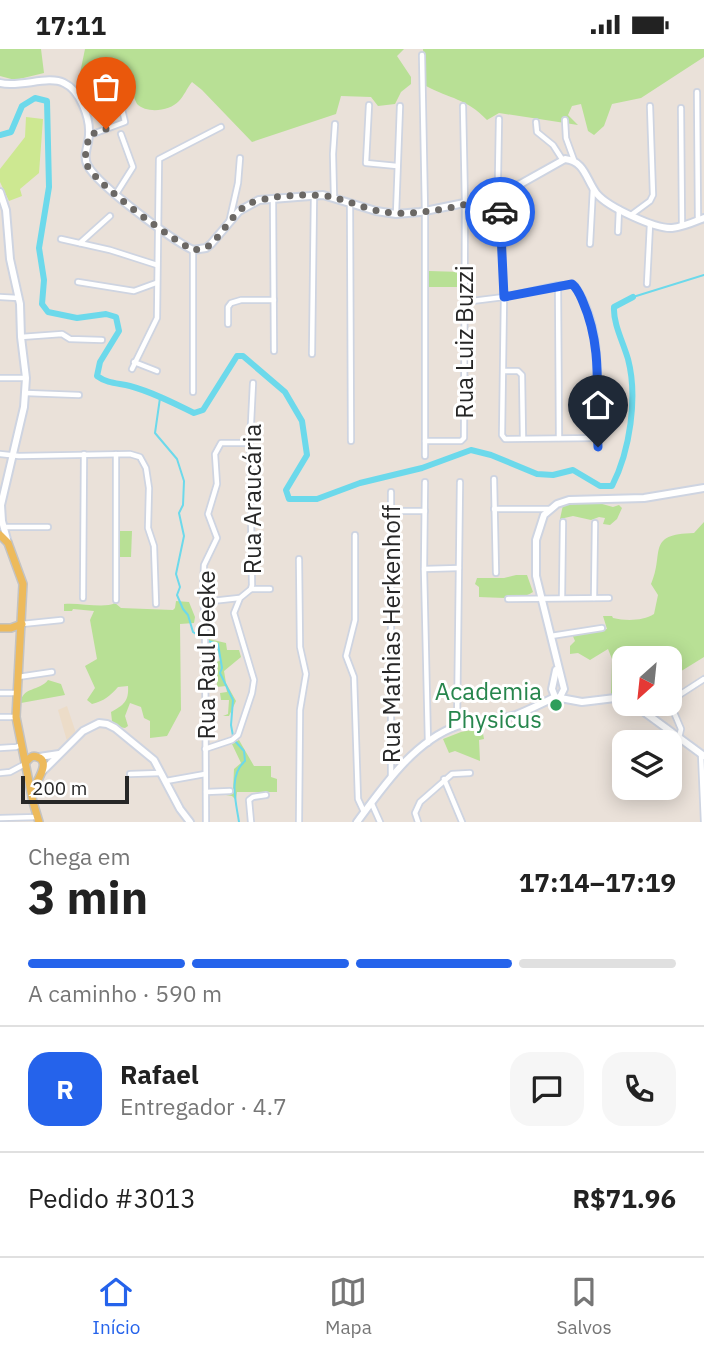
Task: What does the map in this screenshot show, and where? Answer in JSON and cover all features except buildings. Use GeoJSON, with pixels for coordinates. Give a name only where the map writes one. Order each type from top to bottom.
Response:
{"type":"FeatureCollection","features":[{"type":"Feature","properties":{"kind":"main road"},"geometry":{"type":"LineString","coordinates":[[0,83],[13,86],[64,82],[78,96],[88,121],[88,166],[134,210],[193,250],[206,248],[244,206],[259,200],[314,195],[334,197],[350,204],[396,213],[425,212],[499,196],[562,159],[574,160],[585,171],[603,199],[650,224],[665,228],[682,226],[701,219]]}},
{"type":"Feature","properties":{"kind":"main road"},"geometry":{"type":"LineString","coordinates":[[0,192],[6,210],[4,227],[19,298],[26,378],[26,393],[13,455],[1,497],[1,528],[23,584],[16,717],[38,819]]}},
{"type":"Feature","properties":{"kind":"main road"},"geometry":{"type":"LineString","coordinates":[[560,695],[556,685],[556,662],[536,576],[536,540],[541,521],[550,509],[577,498],[644,498],[704,488]]}},
{"type":"Feature","properties":{"kind":"main road"},"geometry":{"type":"LineString","coordinates":[[2,628],[22,624]]}},
{"type":"Feature","properties":{"kind":"main road"},"geometry":{"type":"LineString","coordinates":[[2,628],[14,633],[21,642]]}},
{"type":"Feature","properties":{"kind":"main road"},"geometry":{"type":"LineString","coordinates":[[539,703],[556,685]]}},
{"type":"Feature","properties":{"kind":"main road"},"geometry":{"type":"LineString","coordinates":[[556,685],[560,695]]}},
{"type":"Feature","properties":{"kind":"main road"},"geometry":{"type":"LineString","coordinates":[[357,822],[391,777],[428,743],[457,726],[516,715],[560,695],[576,701],[612,698]]}},
{"type":"Feature","properties":{"kind":"main road"},"geometry":{"type":"LineString","coordinates":[[650,716],[669,730]]}},
{"type":"Feature","properties":{"kind":"main road"},"geometry":{"type":"LineString","coordinates":[[27,766],[33,775],[41,773],[87,729],[99,723],[107,724],[147,753],[162,773],[180,809],[190,822]]}},
{"type":"Feature","properties":{"kind":"main road"},"geometry":{"type":"LineString","coordinates":[[682,740],[702,755]]}},
{"type":"Feature","properties":{"kind":"main road"},"geometry":{"type":"LineString","coordinates":[[21,745],[44,765],[32,794]]}},
{"type":"Feature","properties":{"kind":"main road"},"geometry":{"type":"LineString","coordinates":[[27,766],[37,757],[60,753]]}},
{"type":"Feature","properties":{"kind":"street"},"geometry":{"type":"LineString","coordinates":[[422,55],[425,456]]}},
{"type":"Feature","properties":{"kind":"street"},"geometry":{"type":"LineString","coordinates":[[697,92],[701,219]]}},
{"type":"Feature","properties":{"kind":"street"},"geometry":{"type":"LineString","coordinates":[[89,135],[125,122],[121,105]]}},
{"type":"Feature","properties":{"kind":"street"},"geometry":{"type":"LineString","coordinates":[[369,105],[366,163],[397,166]]}},
{"type":"Feature","properties":{"kind":"street"},"geometry":{"type":"LineString","coordinates":[[396,213],[400,106]]}},
{"type":"Feature","properties":{"kind":"street","name":"Rua Luiz Buzzi"},"geometry":{"type":"LineString","coordinates":[[425,441],[461,441],[464,438],[463,106]]}},
{"type":"Feature","properties":{"kind":"street"},"geometry":{"type":"LineString","coordinates":[[631,215],[650,201],[653,195],[650,106]]}},
{"type":"Feature","properties":{"kind":"street"},"geometry":{"type":"LineString","coordinates":[[681,108],[682,226]]}},
{"type":"Feature","properties":{"kind":"street"},"geometry":{"type":"LineString","coordinates":[[499,119],[499,196],[504,297],[502,435],[505,439],[598,437]]}},
{"type":"Feature","properties":{"kind":"street"},"geometry":{"type":"LineString","coordinates":[[565,120],[566,138],[574,160]]}},
{"type":"Feature","properties":{"kind":"street"},"geometry":{"type":"LineString","coordinates":[[536,121],[537,132],[552,145],[562,159]]}},
{"type":"Feature","properties":{"kind":"street"},"geometry":{"type":"LineString","coordinates":[[334,197],[335,124]]}},
{"type":"Feature","properties":{"kind":"street"},"geometry":{"type":"LineString","coordinates":[[132,369],[156,322],[159,159],[221,127]]}},
{"type":"Feature","properties":{"kind":"street"},"geometry":{"type":"LineString","coordinates":[[116,194],[133,167],[121,134]]}},
{"type":"Feature","properties":{"kind":"street"},"geometry":{"type":"LineString","coordinates":[[229,224],[238,183],[240,158]]}},
{"type":"Feature","properties":{"kind":"street"},"geometry":{"type":"LineString","coordinates":[[590,244],[593,187]]}},
{"type":"Feature","properties":{"kind":"street"},"geometry":{"type":"LineString","coordinates":[[312,354],[314,195]]}},
{"type":"Feature","properties":{"kind":"street"},"geometry":{"type":"LineString","coordinates":[[273,198],[274,351]]}},
{"type":"Feature","properties":{"kind":"street"},"geometry":{"type":"LineString","coordinates":[[350,204],[351,441]]}},
{"type":"Feature","properties":{"kind":"street"},"geometry":{"type":"LineString","coordinates":[[618,232],[619,209]]}},
{"type":"Feature","properties":{"kind":"street"},"geometry":{"type":"LineString","coordinates":[[80,243],[110,216]]}},
{"type":"Feature","properties":{"kind":"street"},"geometry":{"type":"LineString","coordinates":[[647,284],[650,224]]}},
{"type":"Feature","properties":{"kind":"street"},"geometry":{"type":"LineString","coordinates":[[61,239],[157,265]]}},
{"type":"Feature","properties":{"kind":"street"},"geometry":{"type":"LineString","coordinates":[[193,250],[193,392]]}},
{"type":"Feature","properties":{"kind":"street"},"geometry":{"type":"LineString","coordinates":[[79,282],[134,291],[156,283]]}},
{"type":"Feature","properties":{"kind":"street"},"geometry":{"type":"LineString","coordinates":[[558,285],[559,438]]}},
{"type":"Feature","properties":{"kind":"street"},"geometry":{"type":"LineString","coordinates":[[464,302],[504,297],[558,285],[575,285],[589,316],[597,345],[598,447]]}},
{"type":"Feature","properties":{"kind":"street"},"geometry":{"type":"LineString","coordinates":[[0,297],[19,298]]}},
{"type":"Feature","properties":{"kind":"street"},"geometry":{"type":"LineString","coordinates":[[228,324],[228,307],[231,303],[241,300],[274,300]]}},
{"type":"Feature","properties":{"kind":"street"},"geometry":{"type":"LineString","coordinates":[[21,337],[62,334],[70,338],[102,340]]}},
{"type":"Feature","properties":{"kind":"street"},"geometry":{"type":"LineString","coordinates":[[134,362],[156,371]]}},
{"type":"Feature","properties":{"kind":"street"},"geometry":{"type":"LineString","coordinates":[[504,371],[517,371],[523,375],[523,438]]}},
{"type":"Feature","properties":{"kind":"street"},"geometry":{"type":"LineString","coordinates":[[0,379],[26,378]]}},
{"type":"Feature","properties":{"kind":"street","name":"Rua Araucária"},"geometry":{"type":"LineString","coordinates":[[205,749],[232,740],[238,735],[254,686],[234,619],[236,605],[251,589],[250,443],[253,383]]}},
{"type":"Feature","properties":{"kind":"street"},"geometry":{"type":"LineString","coordinates":[[26,393],[79,395]]}},
{"type":"Feature","properties":{"kind":"street","name":"Rua Raul Deeke"},"geometry":{"type":"LineString","coordinates":[[206,822],[205,629],[202,603],[204,565],[217,538],[208,514],[217,484],[216,449],[221,443],[250,443]]}},
{"type":"Feature","properties":{"kind":"street"},"geometry":{"type":"LineString","coordinates":[[0,454],[136,454],[144,461],[149,488],[148,528],[154,546],[156,604]]}},
{"type":"Feature","properties":{"kind":"street"},"geometry":{"type":"LineString","coordinates":[[83,599],[84,454]]}},
{"type":"Feature","properties":{"kind":"street"},"geometry":{"type":"LineString","coordinates":[[116,454],[116,600]]}},
{"type":"Feature","properties":{"kind":"street"},"geometry":{"type":"LineString","coordinates":[[494,479],[496,573]]}},
{"type":"Feature","properties":{"kind":"street"},"geometry":{"type":"LineString","coordinates":[[425,482],[428,743]]}},
{"type":"Feature","properties":{"kind":"street"},"geometry":{"type":"LineString","coordinates":[[457,726],[460,482]]}},
{"type":"Feature","properties":{"kind":"street","name":"Rua Mathias Herkenhoff"},"geometry":{"type":"LineString","coordinates":[[391,492],[391,777]]}},
{"type":"Feature","properties":{"kind":"street"},"geometry":{"type":"LineString","coordinates":[[495,509],[550,509]]}},
{"type":"Feature","properties":{"kind":"street"},"geometry":{"type":"LineString","coordinates":[[391,511],[425,511]]}},
{"type":"Feature","properties":{"kind":"street"},"geometry":{"type":"LineString","coordinates":[[562,597],[563,522]]}},
{"type":"Feature","properties":{"kind":"street"},"geometry":{"type":"LineString","coordinates":[[594,523],[594,598]]}},
{"type":"Feature","properties":{"kind":"street"},"geometry":{"type":"LineString","coordinates":[[1,528],[48,527]]}},
{"type":"Feature","properties":{"kind":"street"},"geometry":{"type":"LineString","coordinates":[[355,535],[355,620],[346,656],[354,677],[358,799],[364,812]]}},
{"type":"Feature","properties":{"kind":"street"},"geometry":{"type":"LineString","coordinates":[[299,559],[300,647],[306,674],[300,710],[299,822]]}},
{"type":"Feature","properties":{"kind":"street"},"geometry":{"type":"LineString","coordinates":[[424,569],[459,568]]}},
{"type":"Feature","properties":{"kind":"street"},"geometry":{"type":"LineString","coordinates":[[251,589],[270,589]]}},
{"type":"Feature","properties":{"kind":"street"},"geometry":{"type":"LineString","coordinates":[[202,603],[240,598]]}},
{"type":"Feature","properties":{"kind":"street"},"geometry":{"type":"LineString","coordinates":[[508,599],[609,598]]}},
{"type":"Feature","properties":{"kind":"street"},"geometry":{"type":"LineString","coordinates":[[22,624],[61,619]]}},
{"type":"Feature","properties":{"kind":"street"},"geometry":{"type":"LineString","coordinates":[[550,636],[602,628]]}},
{"type":"Feature","properties":{"kind":"street"},"geometry":{"type":"LineString","coordinates":[[18,677],[52,672]]}},
{"type":"Feature","properties":{"kind":"street"},"geometry":{"type":"LineString","coordinates":[[682,694],[704,679]]}},
{"type":"Feature","properties":{"kind":"street"},"geometry":{"type":"LineString","coordinates":[[0,693],[17,693]]}},
{"type":"Feature","properties":{"kind":"street"},"geometry":{"type":"LineString","coordinates":[[0,717],[16,717]]}},
{"type":"Feature","properties":{"kind":"street"},"geometry":{"type":"LineString","coordinates":[[0,748],[21,745]]}},
{"type":"Feature","properties":{"kind":"street"},"geometry":{"type":"LineString","coordinates":[[702,755],[704,822]]}},
{"type":"Feature","properties":{"kind":"street"},"geometry":{"type":"LineString","coordinates":[[0,773],[27,766]]}},
{"type":"Feature","properties":{"kind":"street"},"geometry":{"type":"LineString","coordinates":[[418,822],[415,813],[419,802],[444,779],[456,772],[470,772]]}},
{"type":"Feature","properties":{"kind":"street"},"geometry":{"type":"LineString","coordinates":[[130,774],[162,773]]}},
{"type":"Feature","properties":{"kind":"street"},"geometry":{"type":"LineString","coordinates":[[166,781],[205,774]]}},
{"type":"Feature","properties":{"kind":"street"},"geometry":{"type":"LineString","coordinates":[[444,779],[462,822]]}},
{"type":"Feature","properties":{"kind":"street"},"geometry":{"type":"LineString","coordinates":[[206,792],[230,791]]}},
{"type":"Feature","properties":{"kind":"street"},"geometry":{"type":"LineString","coordinates":[[251,822],[249,800],[266,795]]}},
{"type":"Feature","properties":{"kind":"street"},"geometry":{"type":"LineString","coordinates":[[371,803],[380,822]]}},
{"type":"Feature","properties":{"kind":"street"},"geometry":{"type":"LineString","coordinates":[[0,818],[38,819]]}},
{"type":"Feature","properties":{"kind":"shaded area"},"geometry":{"type":"Polygon","coordinates":[[[67,706],[76,733],[67,741],[58,710],[67,706]]]}},
{"type":"Feature","properties":{"kind":"green space"},"geometry":{"type":"Polygon","coordinates":[[[0,49],[41,49],[44,73],[15,80],[0,76],[0,49]]]}},
{"type":"Feature","properties":{"kind":"green space"},"geometry":{"type":"Polygon","coordinates":[[[85,49],[404,49],[397,56],[411,77],[411,84],[401,92],[395,104],[378,106],[371,97],[341,96],[336,114],[252,142],[192,82],[175,104],[152,110],[137,104],[131,88],[125,86],[107,93],[94,85],[78,83],[85,49]]]}},
{"type":"Feature","properties":{"kind":"green space"},"geometry":{"type":"Polygon","coordinates":[[[423,49],[704,49],[704,57],[641,98],[612,104],[604,126],[594,135],[588,131],[581,104],[572,106],[568,115],[578,125],[499,113],[487,120],[465,103],[426,86],[423,49]]]}},
{"type":"Feature","properties":{"kind":"green space"},"geometry":{"type":"Polygon","coordinates":[[[26,117],[43,119],[39,173],[20,189],[22,196],[9,201],[0,182],[0,169],[25,137],[26,117]]]}},
{"type":"Feature","properties":{"kind":"green space"},"geometry":{"type":"Polygon","coordinates":[[[429,271],[462,272],[462,287],[429,287],[429,271]]]}},
{"type":"Feature","properties":{"kind":"green space"},"geometry":{"type":"Polygon","coordinates":[[[595,502],[613,507],[619,505],[622,508],[617,519],[610,525],[603,524],[605,518],[599,517],[591,520],[573,516],[560,519],[563,505],[595,502]]]}},
{"type":"Feature","properties":{"kind":"green space"},"geometry":{"type":"Polygon","coordinates":[[[704,522],[704,657],[682,671],[682,646],[612,646],[612,659],[608,649],[590,660],[578,653],[570,654],[570,646],[575,641],[572,634],[607,629],[603,616],[634,620],[654,614],[658,595],[651,584],[659,547],[669,537],[694,533],[704,522]]]}},
{"type":"Feature","properties":{"kind":"green space"},"geometry":{"type":"Polygon","coordinates":[[[120,531],[132,531],[131,557],[119,557],[120,531]]]}},
{"type":"Feature","properties":{"kind":"green space"},"geometry":{"type":"Polygon","coordinates":[[[527,575],[533,592],[514,598],[479,597],[479,587],[475,584],[477,578],[527,575]]]}},
{"type":"Feature","properties":{"kind":"green space"},"geometry":{"type":"Polygon","coordinates":[[[176,601],[189,602],[195,617],[194,623],[180,624],[181,710],[167,736],[150,738],[150,721],[144,718],[141,707],[130,703],[125,716],[128,726],[125,728],[112,721],[111,712],[125,702],[128,686],[118,687],[96,703],[92,704],[87,700],[95,688],[85,666],[97,659],[90,620],[94,611],[64,611],[64,604],[115,603],[121,608],[173,610],[176,601]]]}},
{"type":"Feature","properties":{"kind":"green space"},"geometry":{"type":"Polygon","coordinates":[[[209,639],[226,643],[227,650],[239,650],[241,657],[224,671],[226,683],[236,701],[229,716],[223,716],[228,714],[229,700],[221,700],[220,693],[227,692],[226,686],[217,687],[217,662],[221,660],[216,645],[208,642],[209,639]]]}},
{"type":"Feature","properties":{"kind":"green space"},"geometry":{"type":"Polygon","coordinates":[[[48,680],[61,684],[65,695],[21,703],[24,694],[48,680]]]}},
{"type":"Feature","properties":{"kind":"green space"},"geometry":{"type":"Polygon","coordinates":[[[482,728],[484,739],[479,740],[480,761],[455,751],[449,753],[443,739],[482,728]]]}},
{"type":"Feature","properties":{"kind":"green space"},"geometry":{"type":"Polygon","coordinates":[[[239,740],[254,766],[271,766],[271,777],[277,779],[277,792],[237,792],[236,800],[226,795],[233,791],[234,769],[241,763],[232,744],[239,740]]]}},
{"type":"Feature","properties":{"kind":"waterway"},"geometry":{"type":"LineString","coordinates":[[0,135],[11,132],[22,106],[35,98],[47,101],[49,187],[39,248],[44,280],[42,304],[48,312],[77,318],[106,314],[116,317],[119,331],[100,362],[97,376],[109,382],[146,391],[194,413],[203,410],[237,356],[243,356],[285,392],[302,421],[307,455],[286,490],[289,499],[317,499],[360,483],[422,468],[471,450],[491,455],[537,474],[553,475],[573,470],[600,486],[612,486],[624,457],[632,407],[631,374],[614,307],[633,297]]}},
{"type":"Feature","properties":{"kind":"waterway"},"geometry":{"type":"LineString","coordinates":[[633,297],[704,275]]}},
{"type":"Feature","properties":{"kind":"waterway"},"geometry":{"type":"LineString","coordinates":[[160,398],[155,433],[177,459],[184,481],[183,505],[179,513],[184,536],[176,574],[180,587],[177,595],[188,615],[193,632],[202,638]]}},
{"type":"Feature","properties":{"kind":"waterway"},"geometry":{"type":"LineString","coordinates":[[208,641],[218,644],[222,668],[220,673],[233,700],[233,736]]}},
{"type":"Feature","properties":{"kind":"waterway"},"geometry":{"type":"LineString","coordinates":[[235,741],[244,751],[245,761],[236,774],[235,782],[239,822]]}},
{"type":"Feature","properties":{"kind":"way so far"},"geometry":{"type":"LineString","coordinates":[[106,129],[89,135],[86,156],[88,166],[129,206],[193,250],[206,248],[217,239],[244,206],[273,198],[323,195],[376,211],[413,213],[499,196],[500,212]]}},
{"type":"Feature","properties":{"kind":"place","name":"Academia Physicus"},"geometry":{"type":"Point","coordinates":[556,705]}},
{"type":"Feature","properties":{"kind":"route"},"geometry":{"type":"LineString","coordinates":[[500,212],[504,297],[572,284],[577,288],[589,316],[597,345],[598,447]]}}]}
